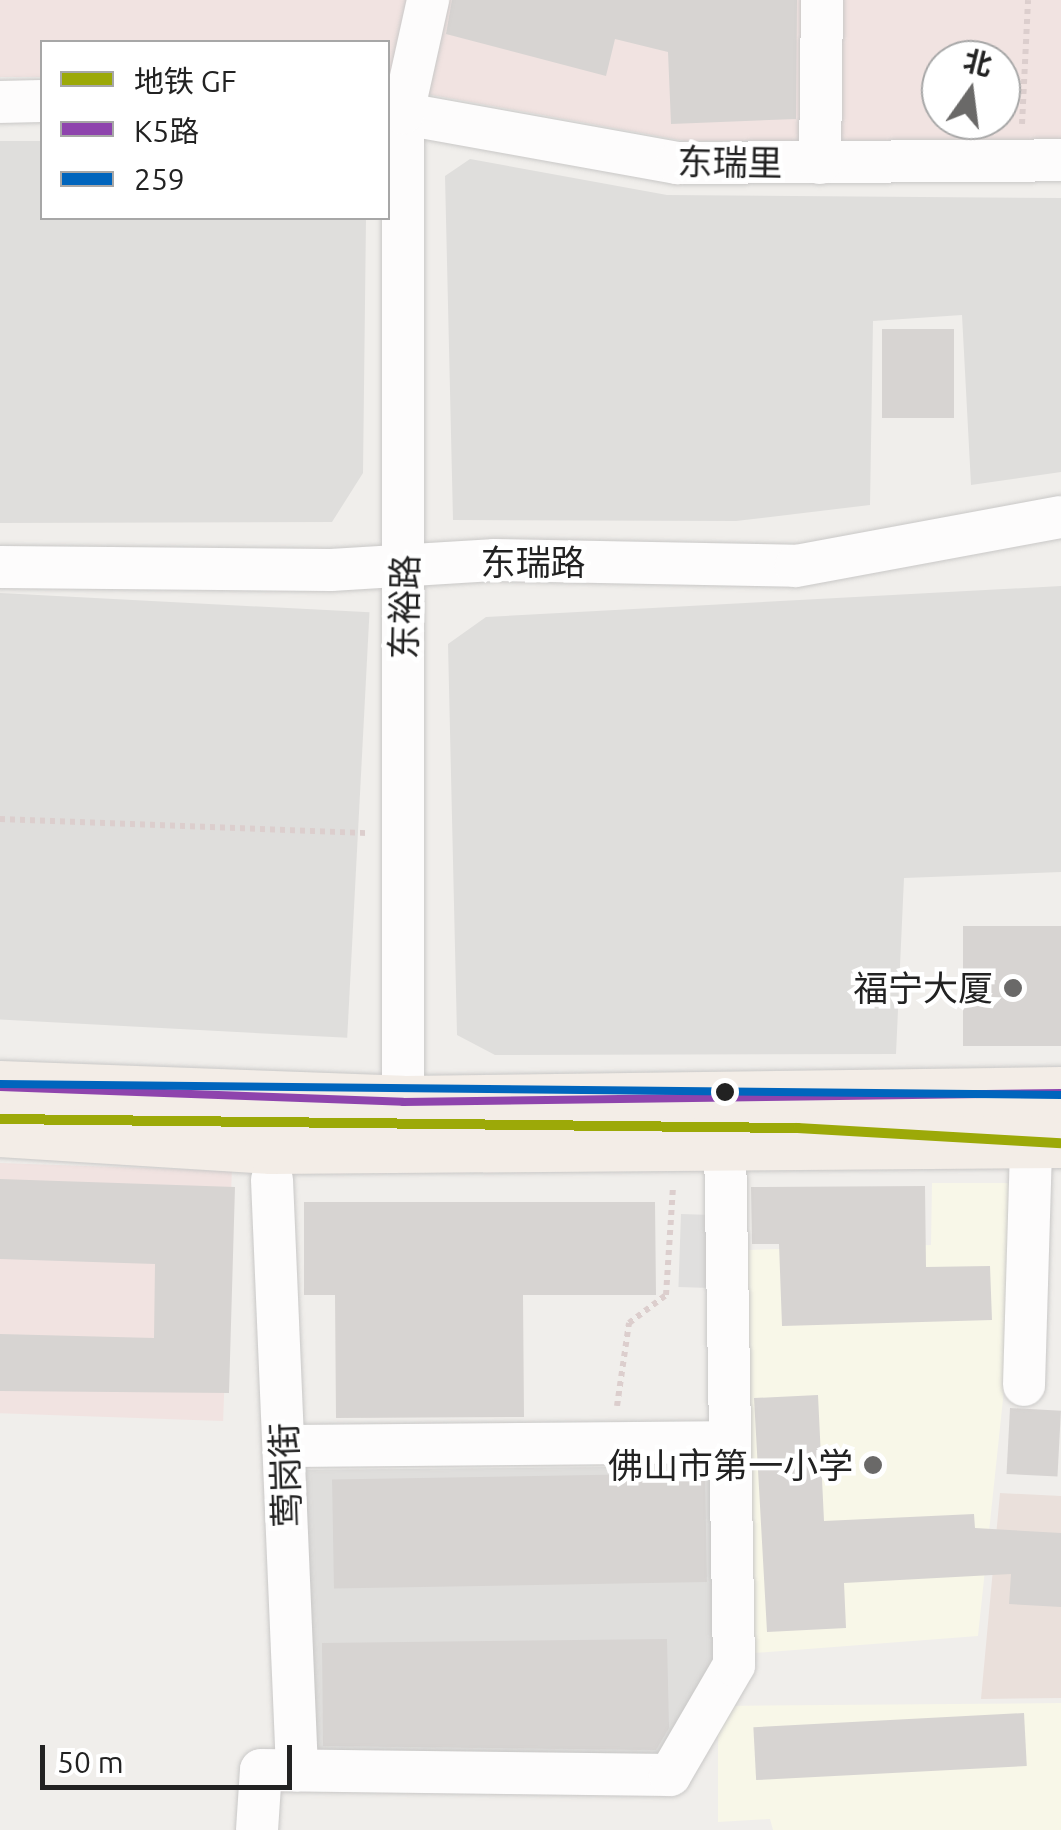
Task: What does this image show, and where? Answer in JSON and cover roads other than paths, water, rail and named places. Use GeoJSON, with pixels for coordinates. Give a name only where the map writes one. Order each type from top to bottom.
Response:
{"type":"FeatureCollection","features":[{"type":"Feature","properties":{"kind":"main road"},"geometry":{"type":"LineString","coordinates":[[0,1087],[403,1102],[1061,1093]]}},
{"type":"Feature","properties":{"kind":"main road"},"geometry":{"type":"LineString","coordinates":[[0,1131],[271,1148],[1046,1142]]}},
{"type":"Feature","properties":{"kind":"street","name":"东裕路"},"geometry":{"type":"LineString","coordinates":[[403,1102],[405,566],[395,112],[428,0]]}},
{"type":"Feature","properties":{"kind":"street"},"geometry":{"type":"LineString","coordinates":[[820,163],[822,0]]}},
{"type":"Feature","properties":{"kind":"street"},"geometry":{"type":"LineString","coordinates":[[0,102],[40,101]]}},
{"type":"Feature","properties":{"kind":"street","name":"东瑞里"},"geometry":{"type":"LineString","coordinates":[[395,112],[677,163],[1041,160]]}},
{"type":"Feature","properties":{"kind":"street","name":"东瑞路"},"geometry":{"type":"LineString","coordinates":[[0,567],[796,566],[1061,517]]}},
{"type":"Feature","properties":{"kind":"street"},"geometry":{"type":"LineString","coordinates":[[1024,1385],[1046,1142]]}},
{"type":"Feature","properties":{"kind":"street"},"geometry":{"type":"LineString","coordinates":[[257,1830],[261,1770],[670,1776],[734,1664],[725,1442],[725,1145]]}},
{"type":"Feature","properties":{"kind":"street","name":"莺岗街"},"geometry":{"type":"LineString","coordinates":[[272,1180],[298,1770]]}},
{"type":"Feature","properties":{"kind":"street"},"geometry":{"type":"LineString","coordinates":[[284,1446],[725,1442]]}},
{"type":"Feature","properties":{"kind":"metro line","name":"GF"},"geometry":{"type":"LineString","coordinates":[[0,1119],[798,1128],[1061,1143]]}},
{"type":"Feature","properties":{"kind":"place","name":"福宁大厦"},"geometry":{"type":"Point","coordinates":[1013,988]}},
{"type":"Feature","properties":{"kind":"place","name":"佛山市第一小学"},"geometry":{"type":"Point","coordinates":[873,1465]}}]}
